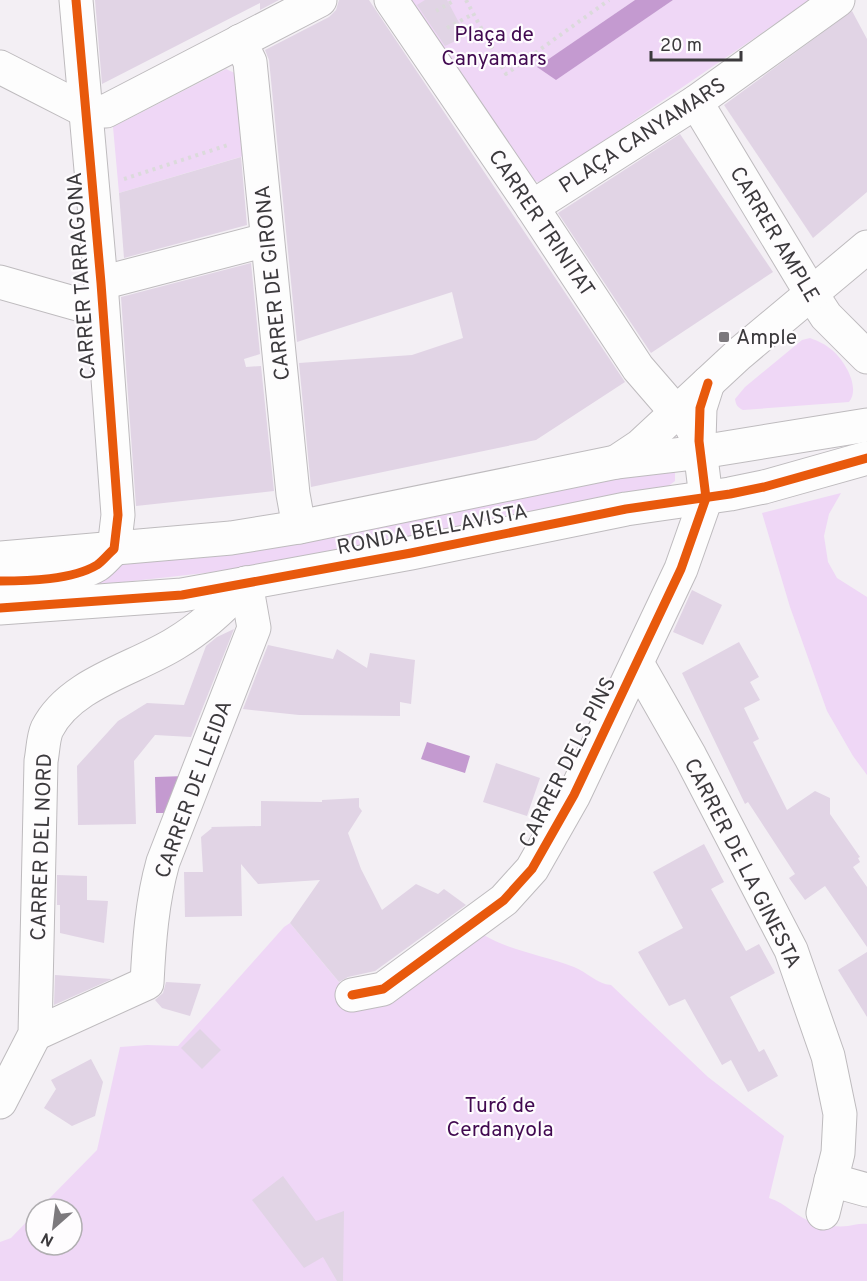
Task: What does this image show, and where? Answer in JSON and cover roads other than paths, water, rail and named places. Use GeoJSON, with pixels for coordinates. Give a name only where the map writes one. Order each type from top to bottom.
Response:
{"type":"FeatureCollection","features":[{"type":"Feature","properties":{"kind":"street","name":"CARRER TARRAGONA"},"geometry":{"type":"LineString","coordinates":[[76,0],[118,515],[114,549]]}},
{"type":"Feature","properties":{"kind":"street"},"geometry":{"type":"LineString","coordinates":[[0,67],[86,111],[106,111],[320,0]]}},
{"type":"Feature","properties":{"kind":"street","name":"CARRER TRINITAT"},"geometry":{"type":"LineString","coordinates":[[391,0],[638,368],[676,412],[690,424],[700,446]]}},
{"type":"Feature","properties":{"kind":"street","name":"PLAÇA CANYAMARS"},"geometry":{"type":"LineString","coordinates":[[532,207],[696,102],[838,0]]}},
{"type":"Feature","properties":{"kind":"street","name":"CARRER DE GIRONA"},"geometry":{"type":"LineString","coordinates":[[240,41],[250,62],[266,240],[298,527]]}},
{"type":"Feature","properties":{"kind":"street","name":"CARRER AMPLE"},"geometry":{"type":"LineString","coordinates":[[696,102],[826,316],[867,359]]}},
{"type":"Feature","properties":{"kind":"street"},"geometry":{"type":"LineString","coordinates":[[0,282],[102,297],[266,240]]}},
{"type":"Feature","properties":{"kind":"street"},"geometry":{"type":"LineString","coordinates":[[616,462],[640,446],[708,383],[867,247]]}},
{"type":"Feature","properties":{"kind":"street"},"geometry":{"type":"LineString","coordinates":[[706,498],[700,446],[700,408],[708,383]]}},
{"type":"Feature","properties":{"kind":"street","name":"RONDA BELLAVISTA"},"geometry":{"type":"LineString","coordinates":[[0,558],[231,538],[298,527],[700,446],[864,418]]}},
{"type":"Feature","properties":{"kind":"street","name":"RONDA BELLAVISTA"},"geometry":{"type":"LineString","coordinates":[[790,479],[831,455],[864,418]]}},
{"type":"Feature","properties":{"kind":"street","name":"RONDA BELLAVISTA"},"geometry":{"type":"LineString","coordinates":[[0,608],[182,595],[246,584],[626,509],[764,487],[867,458]]}},
{"type":"Feature","properties":{"kind":"street","name":"CARRER DELS PINS"},"geometry":{"type":"LineString","coordinates":[[352,995],[383,989],[504,900],[532,868],[574,795],[637,663],[681,569],[706,498]]}},
{"type":"Feature","properties":{"kind":"street"},"geometry":{"type":"LineString","coordinates":[[0,538],[76,553]]}},
{"type":"Feature","properties":{"kind":"street"},"geometry":{"type":"LineString","coordinates":[[0,581],[24,581],[71,574],[97,565],[114,549]]}},
{"type":"Feature","properties":{"kind":"street","name":"CARRER DE LLEIDA"},"geometry":{"type":"LineString","coordinates":[[35,1034],[147,983],[149,945],[163,862],[254,628],[246,584]]}},
{"type":"Feature","properties":{"kind":"street","name":"CARRER DEL NORD"},"geometry":{"type":"LineString","coordinates":[[35,1034],[41,761],[46,730],[63,708],[78,694],[176,644],[215,615],[246,584]]}},
{"type":"Feature","properties":{"kind":"street","name":"CARRER DE LA GINESTA"},"geometry":{"type":"LineString","coordinates":[[637,663],[690,756],[791,950],[828,1056],[840,1114],[838,1153],[823,1213]]}},
{"type":"Feature","properties":{"kind":"street"},"geometry":{"type":"LineString","coordinates":[[0,1102],[35,1034]]}},
{"type":"Feature","properties":{"kind":"street"},"geometry":{"type":"LineString","coordinates":[[831,1180],[867,1190]]}},
{"type":"Feature","properties":{"kind":"place","name":"Ample"},"geometry":{"type":"Point","coordinates":[724,337]}},
{"type":"Feature","properties":{"kind":"park label","name":"Plaça de Canyamars"},"geometry":{"type":"Point","coordinates":[494,46]}},
{"type":"Feature","properties":{"kind":"park label","name":"Turó de Cerdanyola"},"geometry":{"type":"Point","coordinates":[500,1117]}}]}
